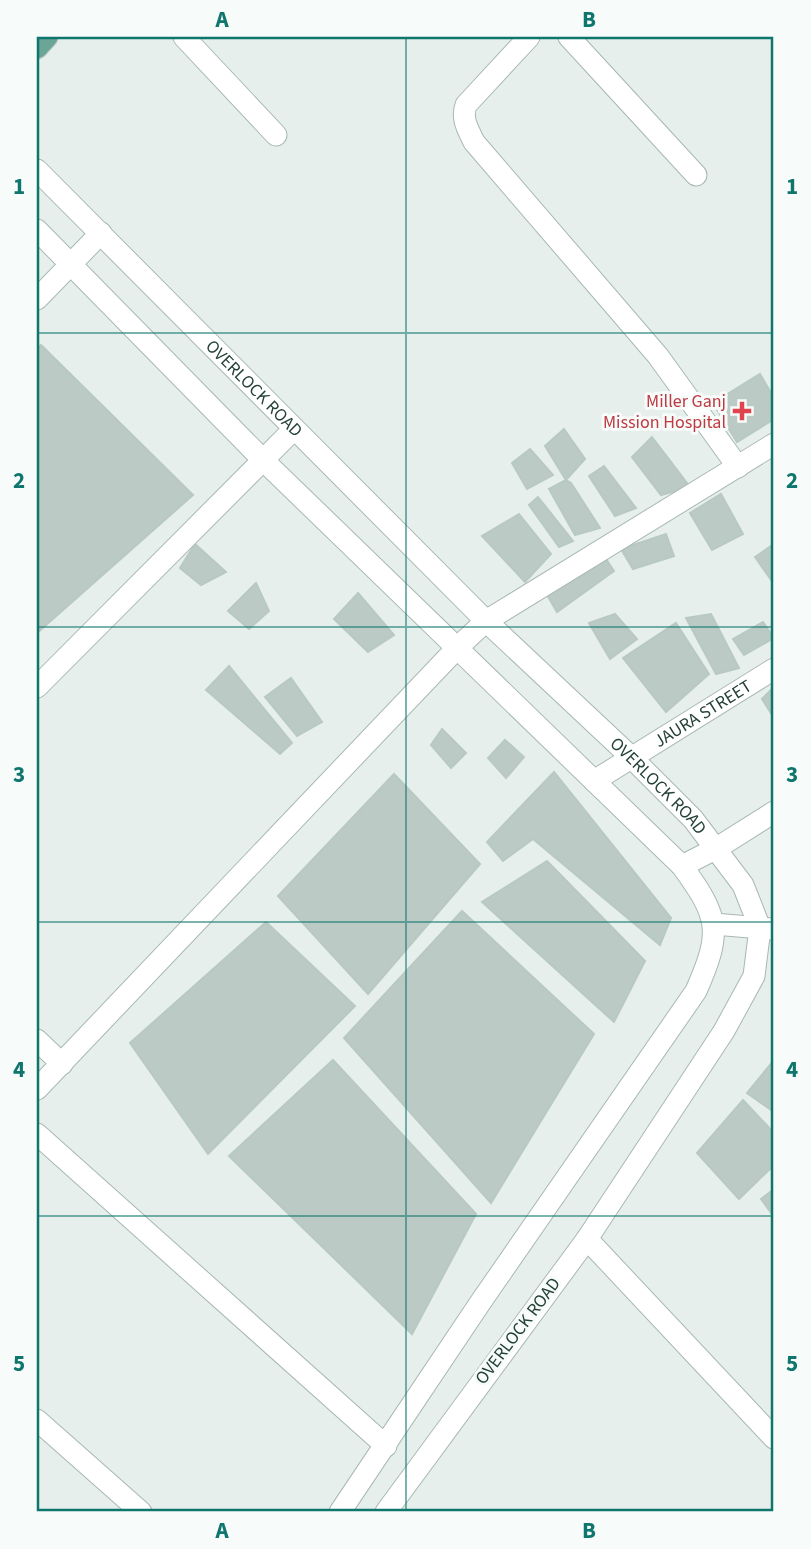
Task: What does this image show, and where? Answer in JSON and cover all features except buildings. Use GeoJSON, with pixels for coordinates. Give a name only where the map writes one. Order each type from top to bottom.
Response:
{"type":"FeatureCollection","features":[{"type":"Feature","properties":{"kind":"main road"},"geometry":{"type":"LineString","coordinates":[[37,48],[47,37]]}},
{"type":"Feature","properties":{"kind":"street"},"geometry":{"type":"LineString","coordinates":[[184,37],[276,135]]}},
{"type":"Feature","properties":{"kind":"street"},"geometry":{"type":"LineString","coordinates":[[529,37],[466,105],[463,114],[468,131],[474,142],[658,356],[738,467]]}},
{"type":"Feature","properties":{"kind":"street"},"geometry":{"type":"LineString","coordinates":[[569,37],[696,175]]}},
{"type":"Feature","properties":{"kind":"street","name":"OVERLOCK ROAD"},"geometry":{"type":"LineString","coordinates":[[37,170],[486,621],[693,819],[743,886],[767,928],[754,976],[724,1031],[587,1239],[386,1512]]}},
{"type":"Feature","properties":{"kind":"street"},"geometry":{"type":"LineString","coordinates":[[37,230],[263,460],[682,866],[703,896],[714,925],[710,960],[696,991],[480,1303],[340,1512]]}},
{"type":"Feature","properties":{"kind":"street"},"geometry":{"type":"LineString","coordinates":[[37,299],[101,233]]}},
{"type":"Feature","properties":{"kind":"street"},"geometry":{"type":"LineString","coordinates":[[37,687],[294,429]]}},
{"type":"Feature","properties":{"kind":"street"},"geometry":{"type":"LineString","coordinates":[[37,1089],[458,647],[486,621],[774,444]]}},
{"type":"Feature","properties":{"kind":"street","name":"JAURA STREET"},"geometry":{"type":"LineString","coordinates":[[594,781],[774,669]]}},
{"type":"Feature","properties":{"kind":"street"},"geometry":{"type":"LineString","coordinates":[[682,866],[717,848],[774,812]]}},
{"type":"Feature","properties":{"kind":"street"},"geometry":{"type":"LineString","coordinates":[[714,925],[767,928]]}},
{"type":"Feature","properties":{"kind":"street"},"geometry":{"type":"LineString","coordinates":[[37,1040],[62,1064]]}},
{"type":"Feature","properties":{"kind":"street"},"geometry":{"type":"LineString","coordinates":[[37,1134],[386,1446]]}},
{"type":"Feature","properties":{"kind":"street"},"geometry":{"type":"LineString","coordinates":[[587,1239],[774,1438]]}},
{"type":"Feature","properties":{"kind":"street"},"geometry":{"type":"LineString","coordinates":[[37,1420],[141,1512]]}},
{"type":"Feature","properties":{"kind":"place","name":"Miller Ganj Mission Hospital"},"geometry":{"type":"Point","coordinates":[742,411]}}]}
